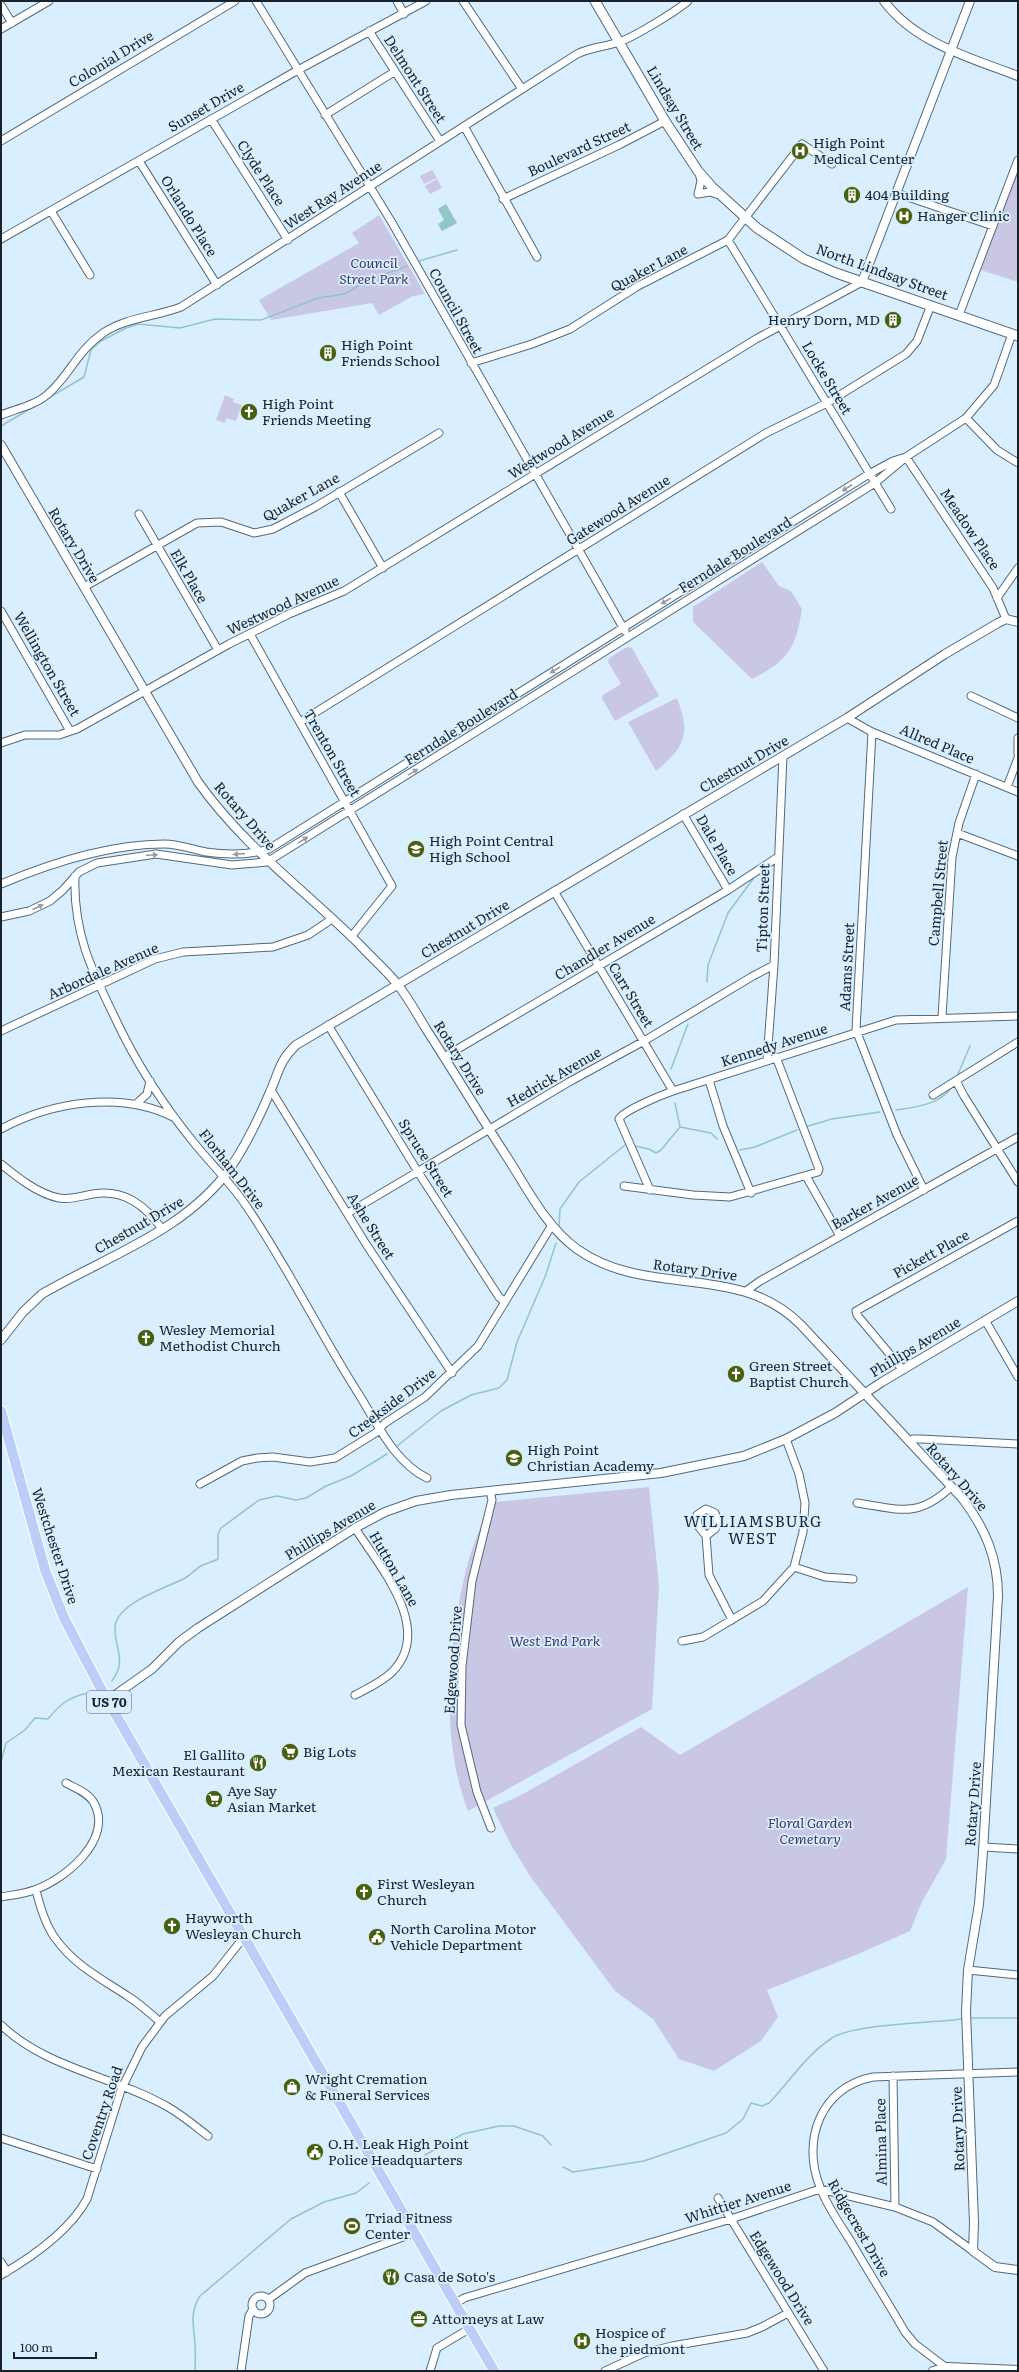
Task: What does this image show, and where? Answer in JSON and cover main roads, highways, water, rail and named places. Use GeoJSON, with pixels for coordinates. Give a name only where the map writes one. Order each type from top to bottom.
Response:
{"type":"FeatureCollection","features":[{"type":"Feature","properties":{"kind":"main road","name":"Lindsay Street"},"geometry":{"type":"LineString","coordinates":[[596,1],[665,121],[698,171],[746,218]]}},
{"type":"Feature","properties":{"kind":"main road","name":"North Lindsay Street"},"geometry":{"type":"LineString","coordinates":[[746,218],[770,238],[804,259],[862,282],[1015,335]]}},
{"type":"Feature","properties":{"kind":"main road","name":"Westchester Drive"},"geometry":{"type":"LineString","coordinates":[[1,1411],[45,1570],[64,1618],[108,1700],[494,2371]]}},
{"type":"Feature","properties":{"kind":"waterway"},"geometry":{"type":"LineString","coordinates":[[419,261],[457,250]]}},
{"type":"Feature","properties":{"kind":"waterway"},"geometry":{"type":"LineString","coordinates":[[1,426],[84,377],[91,350],[101,341],[126,328],[138,324],[180,328],[215,319],[261,320],[318,298],[345,294],[366,281],[407,266]]}},
{"type":"Feature","properties":{"kind":"waterway"},"geometry":{"type":"LineString","coordinates":[[707,982],[708,965],[728,913],[753,879]]}},
{"type":"Feature","properties":{"kind":"waterway"},"geometry":{"type":"LineString","coordinates":[[671,1069],[688,1024]]}},
{"type":"Feature","properties":{"kind":"waterway"},"geometry":{"type":"LineString","coordinates":[[958,1074],[970,1046]]}},
{"type":"Feature","properties":{"kind":"waterway"},"geometry":{"type":"LineString","coordinates":[[896,1110],[933,1102],[946,1094],[951,1088]]}},
{"type":"Feature","properties":{"kind":"waterway"},"geometry":{"type":"LineString","coordinates":[[635,1146],[649,1149],[656,1153],[661,1150],[680,1127],[675,1103]]}},
{"type":"Feature","properties":{"kind":"waterway"},"geometry":{"type":"LineString","coordinates":[[805,1127],[832,1119],[880,1112]]}},
{"type":"Feature","properties":{"kind":"waterway"},"geometry":{"type":"LineString","coordinates":[[680,1127],[711,1133],[717,1139]]}},
{"type":"Feature","properties":{"kind":"waterway"},"geometry":{"type":"LineString","coordinates":[[740,1150],[755,1147],[797,1130]]}},
{"type":"Feature","properties":{"kind":"waterway"},"geometry":{"type":"LineString","coordinates":[[559,1227],[560,1209],[579,1182],[625,1145]]}},
{"type":"Feature","properties":{"kind":"waterway"},"geometry":{"type":"LineString","coordinates":[[397,1446],[441,1411],[471,1395],[499,1388],[507,1380],[517,1342],[545,1277],[556,1243]]}},
{"type":"Feature","properties":{"kind":"waterway"},"geometry":{"type":"LineString","coordinates":[[112,1681],[119,1667],[120,1661],[115,1636],[117,1619],[123,1612],[141,1598],[184,1579],[201,1566],[218,1559],[218,1534],[221,1528],[259,1500],[277,1496],[296,1500],[306,1498],[326,1486],[351,1476],[387,1454]]}},
{"type":"Feature","properties":{"kind":"waterway"},"geometry":{"type":"LineString","coordinates":[[1,1762],[6,1743],[25,1730],[35,1718],[48,1719],[66,1702],[76,1696],[89,1693]]}},
{"type":"Feature","properties":{"kind":"waterway"},"geometry":{"type":"LineString","coordinates":[[971,2018],[1018,2018]]}},
{"type":"Feature","properties":{"kind":"waterway"},"geometry":{"type":"LineString","coordinates":[[563,2167],[573,2172],[644,2161],[726,2133],[743,2119],[751,2103],[762,2106],[769,2103],[814,2052],[832,2038],[842,2033],[875,2027],[962,2019]]}},
{"type":"Feature","properties":{"kind":"waterway"},"geometry":{"type":"LineString","coordinates":[[425,2155],[463,2134],[499,2126],[514,2126],[543,2136],[551,2145]]}},
{"type":"Feature","properties":{"kind":"waterway"},"geometry":{"type":"LineString","coordinates":[[195,2371],[193,2314],[194,2308],[200,2296],[291,2219],[324,2202],[356,2193],[369,2183]]}},
{"type":"Feature","properties":{"kind":"place","name":"High Point Medical Center"},"geometry":{"type":"Point","coordinates":[800,151]}},
{"type":"Feature","properties":{"kind":"place","name":"404 Building"},"geometry":{"type":"Point","coordinates":[852,195]}},
{"type":"Feature","properties":{"kind":"place","name":"Hanger Clinic"},"geometry":{"type":"Point","coordinates":[904,216]}},
{"type":"Feature","properties":{"kind":"place","name":"Henry Dorn, MD"},"geometry":{"type":"Point","coordinates":[893,320]}},
{"type":"Feature","properties":{"kind":"place","name":"High Point Friends School"},"geometry":{"type":"Point","coordinates":[328,353]}},
{"type":"Feature","properties":{"kind":"place","name":"High Point Friends Meeting"},"geometry":{"type":"Point","coordinates":[249,412]}},
{"type":"Feature","properties":{"kind":"place","name":"High Point Central High School"},"geometry":{"type":"Point","coordinates":[416,849]}},
{"type":"Feature","properties":{"kind":"place","name":"Wesley Memorial Methodist Church"},"geometry":{"type":"Point","coordinates":[146,1338]}},
{"type":"Feature","properties":{"kind":"place","name":"Green Street Baptist Church"},"geometry":{"type":"Point","coordinates":[736,1374]}},
{"type":"Feature","properties":{"kind":"place","name":"High Point Christian Academy"},"geometry":{"type":"Point","coordinates":[514,1458]}},
{"type":"Feature","properties":{"kind":"place","name":"Big Lots"},"geometry":{"type":"Point","coordinates":[290,1752]}},
{"type":"Feature","properties":{"kind":"place","name":"El Gallito Mexican Restaurant"},"geometry":{"type":"Point","coordinates":[258,1763]}},
{"type":"Feature","properties":{"kind":"place","name":"Aye Say Asian Market"},"geometry":{"type":"Point","coordinates":[214,1799]}},
{"type":"Feature","properties":{"kind":"place","name":"First Wesleyan Church"},"geometry":{"type":"Point","coordinates":[364,1892]}},
{"type":"Feature","properties":{"kind":"place","name":"Hayworth Wesleyan Church"},"geometry":{"type":"Point","coordinates":[172,1926]}},
{"type":"Feature","properties":{"kind":"place","name":"North Carolina Motor Vehicle Department"},"geometry":{"type":"Point","coordinates":[377,1937]}},
{"type":"Feature","properties":{"kind":"place","name":"Wright Cremation & Funeral Services"},"geometry":{"type":"Point","coordinates":[292,2087]}},
{"type":"Feature","properties":{"kind":"place","name":"O.H. Leak High Point Police Headquarters"},"geometry":{"type":"Point","coordinates":[315,2152]}},
{"type":"Feature","properties":{"kind":"place","name":"Triad Fitness Center"},"geometry":{"type":"Point","coordinates":[352,2226]}},
{"type":"Feature","properties":{"kind":"place","name":"Casa de Soto's"},"geometry":{"type":"Point","coordinates":[391,2277]}},
{"type":"Feature","properties":{"kind":"place","name":"Attorneys at Law"},"geometry":{"type":"Point","coordinates":[419,2319]}},
{"type":"Feature","properties":{"kind":"place","name":"Hospice of the piedmont"},"geometry":{"type":"Point","coordinates":[582,2341]}},
{"type":"Feature","properties":{"kind":"district","name":"WILLIAMSBURG WEST"},"geometry":{"type":"Point","coordinates":[753,1530]}},
{"type":"Feature","properties":{"kind":"park label","name":"Council Street Park"},"geometry":{"type":"Point","coordinates":[374,272]}},
{"type":"Feature","properties":{"kind":"park label","name":"West End Park"},"geometry":{"type":"Point","coordinates":[555,1641]}},
{"type":"Feature","properties":{"kind":"park label","name":"Floral Garden Cemetary"},"geometry":{"type":"Point","coordinates":[810,1832]}}]}
